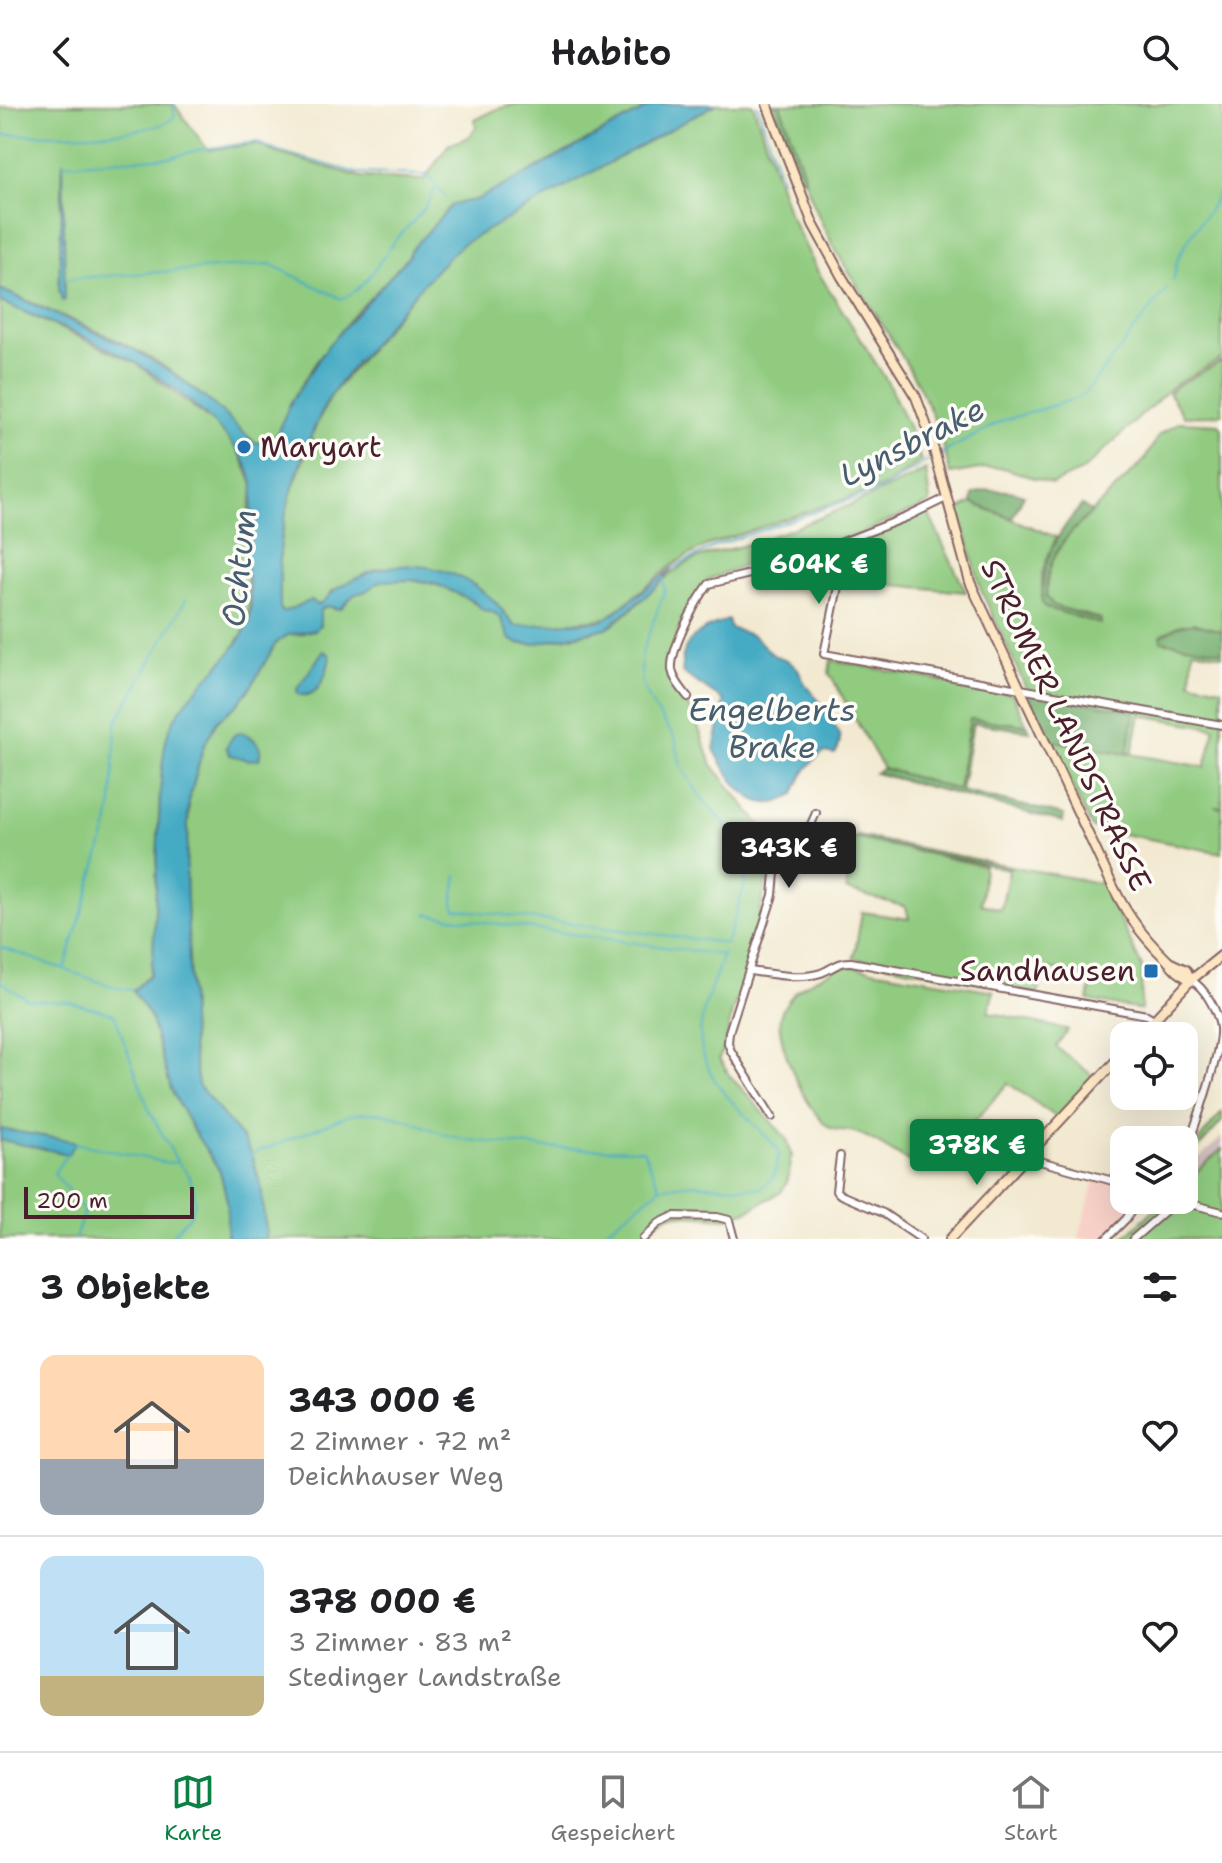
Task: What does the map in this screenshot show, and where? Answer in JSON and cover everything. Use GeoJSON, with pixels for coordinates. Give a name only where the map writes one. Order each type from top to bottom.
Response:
{"type":"FeatureCollection","features":[{"type":"Feature","properties":{"kind":"main road","name":"STROMER LANDSTRASSE"},"geometry":{"type":"LineString","coordinates":[[767,104],[813,224],[842,277],[908,381],[936,457],[970,582],[1124,909],[1148,943],[1181,975],[1191,980]]}},
{"type":"Feature","properties":{"kind":"main road"},"geometry":{"type":"LineString","coordinates":[[1151,1022],[1191,980],[1222,955]]}},
{"type":"Feature","properties":{"kind":"main road"},"geometry":{"type":"LineString","coordinates":[[950,1239],[1110,1067]]}},
{"type":"Feature","properties":{"kind":"street"},"geometry":{"type":"LineString","coordinates":[[688,697],[678,685],[672,669],[681,634],[692,609],[709,584],[815,558],[840,543],[946,498]]}},
{"type":"Feature","properties":{"kind":"street"},"geometry":{"type":"LineString","coordinates":[[815,558],[839,582],[824,654],[1222,725]]}},
{"type":"Feature","properties":{"kind":"street"},"geometry":{"type":"LineString","coordinates":[[772,1117],[728,1043],[734,1014],[773,895],[776,862],[779,858],[796,858],[816,813]]}},
{"type":"Feature","properties":{"kind":"street"},"geometry":{"type":"LineString","coordinates":[[750,971],[803,975],[820,973],[843,962],[851,962],[1147,1015],[1154,1019]]}},
{"type":"Feature","properties":{"kind":"street"},"geometry":{"type":"LineString","coordinates":[[1191,980],[1198,983],[1209,1000],[1220,1032],[1193,1126]]}},
{"type":"Feature","properties":{"kind":"street"},"geometry":{"type":"LineString","coordinates":[[840,1156],[836,1191],[883,1213],[921,1239]]}},
{"type":"Feature","properties":{"kind":"street"},"geometry":{"type":"LineString","coordinates":[[1036,1160],[1110,1180]]}},
{"type":"Feature","properties":{"kind":"street"},"geometry":{"type":"LineString","coordinates":[[1133,1239],[1179,1201],[1222,1212]]}},
{"type":"Feature","properties":{"kind":"street"},"geometry":{"type":"LineString","coordinates":[[1106,1239],[1129,1214]]}},
{"type":"Feature","properties":{"kind":"street"},"geometry":{"type":"LineString","coordinates":[[643,1239],[666,1218],[700,1216],[729,1220],[734,1239]]}},
{"type":"Feature","properties":{"kind":"shaded area"},"geometry":{"type":"Polygon","coordinates":[[[1222,1137],[1222,1149],[1198,1170],[1198,1159],[1222,1137]]]}},
{"type":"Feature","properties":{"kind":"shaded area"},"geometry":{"type":"Polygon","coordinates":[[[1095,1178],[1110,1182],[1110,1214],[1126,1214],[1102,1239],[1079,1237],[1095,1178]]]}},
{"type":"Feature","properties":{"kind":"green space"},"geometry":{"type":"Polygon","coordinates":[[[39,104],[174,104],[208,150],[258,144],[274,152],[361,177],[424,180],[448,145],[469,137],[476,127],[475,120],[497,109],[517,104],[654,104],[500,188],[476,200],[459,204],[352,317],[316,362],[291,402],[274,440],[268,444],[254,443],[195,390],[154,360],[111,337],[0,289],[0,139],[3,133],[0,108],[39,104]]]}},
{"type":"Feature","properties":{"kind":"green space"},"geometry":{"type":"Polygon","coordinates":[[[716,104],[753,104],[788,211],[818,272],[887,381],[921,461],[884,486],[705,546],[674,564],[607,618],[515,626],[475,585],[377,569],[332,591],[323,603],[284,612],[280,608],[280,551],[287,504],[316,426],[330,397],[432,272],[462,244],[478,234],[716,104]]]}},
{"type":"Feature","properties":{"kind":"green space"},"geometry":{"type":"Polygon","coordinates":[[[773,104],[780,104],[805,177],[801,179],[773,104]]]}},
{"type":"Feature","properties":{"kind":"green space"},"geometry":{"type":"Polygon","coordinates":[[[780,104],[1222,104],[1222,358],[1174,385],[1082,471],[1052,484],[1004,468],[950,474],[931,411],[917,383],[825,230],[780,104]]]}},
{"type":"Feature","properties":{"kind":"green space"},"geometry":{"type":"Polygon","coordinates":[[[0,301],[136,363],[221,429],[236,445],[254,486],[245,553],[248,625],[160,789],[153,957],[150,974],[133,991],[150,1016],[171,1089],[220,1171],[227,1200],[227,1239],[0,1239],[0,301]]]}},
{"type":"Feature","properties":{"kind":"green space"},"geometry":{"type":"Polygon","coordinates":[[[1222,361],[1222,414],[1184,417],[1169,393],[1222,361]]]}},
{"type":"Feature","properties":{"kind":"green space"},"geometry":{"type":"Polygon","coordinates":[[[1179,422],[1219,424],[1222,429],[1222,655],[1193,650],[1191,682],[1222,688],[1222,807],[1215,806],[1222,809],[1222,853],[1092,828],[1049,740],[1205,767],[1215,728],[1140,715],[1132,753],[1048,736],[981,590],[959,509],[972,503],[1056,537],[1042,573],[1042,603],[1101,619],[1054,606],[1046,597],[1047,573],[1063,540],[1144,461],[1159,435],[1179,422]]]}},
{"type":"Feature","properties":{"kind":"green space"},"geometry":{"type":"Polygon","coordinates":[[[926,470],[930,503],[815,553],[810,540],[709,579],[682,618],[668,670],[696,721],[712,765],[774,842],[748,973],[732,1012],[719,1059],[730,1076],[787,1139],[792,1157],[787,1182],[781,1192],[728,1218],[672,1214],[657,1222],[638,1239],[264,1239],[261,1186],[251,1154],[243,1139],[198,1086],[192,1048],[186,871],[189,800],[203,748],[217,721],[237,705],[252,685],[276,643],[288,635],[302,634],[320,625],[320,610],[330,605],[340,609],[356,593],[379,582],[396,580],[422,581],[459,594],[499,615],[510,638],[518,643],[535,643],[597,631],[623,617],[685,564],[814,520],[926,470]]]}},
{"type":"Feature","properties":{"kind":"green space"},"geometry":{"type":"Polygon","coordinates":[[[986,490],[1024,495],[1012,518],[972,503],[973,494],[986,490]]]}},
{"type":"Feature","properties":{"kind":"green space"},"geometry":{"type":"Polygon","coordinates":[[[1082,505],[1092,512],[1053,558],[1046,596],[1054,606],[1101,620],[1100,624],[1046,608],[1042,603],[1044,573],[1051,550],[1082,505]]]}},
{"type":"Feature","properties":{"kind":"green space"},"geometry":{"type":"Polygon","coordinates":[[[926,509],[966,592],[844,580],[824,562],[824,554],[829,550],[926,509]]]}},
{"type":"Feature","properties":{"kind":"green space"},"geometry":{"type":"Polygon","coordinates":[[[1193,623],[1222,631],[1222,651],[1161,641],[1161,635],[1178,626],[1193,623]]]}},
{"type":"Feature","properties":{"kind":"green space"},"geometry":{"type":"Polygon","coordinates":[[[831,660],[1012,694],[1027,725],[970,719],[958,790],[883,768],[829,673],[831,660]]]}},
{"type":"Feature","properties":{"kind":"green space"},"geometry":{"type":"Polygon","coordinates":[[[1027,692],[1135,711],[1127,754],[1049,740],[1027,692]]]}},
{"type":"Feature","properties":{"kind":"green space"},"geometry":{"type":"Polygon","coordinates":[[[970,719],[1027,725],[1030,731],[973,723],[961,791],[1064,815],[1063,822],[875,773],[883,768],[958,790],[970,719]]]}},
{"type":"Feature","properties":{"kind":"green space"},"geometry":{"type":"Polygon","coordinates":[[[858,836],[1010,866],[1009,869],[854,838],[858,836]]]}},
{"type":"Feature","properties":{"kind":"green space"},"geometry":{"type":"Polygon","coordinates":[[[854,838],[984,866],[981,904],[1001,909],[1010,866],[1103,884],[1142,967],[1141,1010],[1088,1000],[1092,978],[1044,968],[1038,994],[854,958],[862,912],[909,919],[906,907],[846,890],[854,838]]]}},
{"type":"Feature","properties":{"kind":"green space"},"geometry":{"type":"Polygon","coordinates":[[[843,965],[994,991],[988,1012],[1068,1030],[1056,1047],[1093,1076],[1056,1117],[1008,1083],[956,1142],[935,1124],[910,1162],[862,1135],[831,1128],[813,1109],[795,1078],[783,1044],[780,1018],[794,994],[843,965]]]}},
{"type":"Feature","properties":{"kind":"green space"},"geometry":{"type":"Polygon","coordinates":[[[1222,1112],[1222,1121],[1198,1149],[1198,1141],[1222,1112]]]}},
{"type":"Feature","properties":{"kind":"green space"},"geometry":{"type":"Polygon","coordinates":[[[1222,1149],[1222,1239],[1122,1239],[1150,1214],[1198,1214],[1198,1170],[1222,1149]]]}},
{"type":"Feature","properties":{"kind":"water"},"geometry":{"type":"Polygon","coordinates":[[[654,104],[716,104],[462,244],[416,292],[340,383],[323,410],[309,442],[295,480],[281,539],[280,608],[283,612],[312,600],[320,604],[340,586],[374,571],[409,566],[444,571],[476,587],[495,601],[515,626],[601,621],[673,568],[655,588],[607,628],[533,644],[517,643],[510,639],[500,617],[434,583],[381,581],[355,594],[340,609],[327,606],[320,610],[320,625],[315,630],[288,635],[276,643],[237,705],[217,721],[203,748],[189,800],[186,871],[192,1048],[198,1085],[243,1139],[251,1154],[261,1186],[266,1233],[264,1239],[227,1239],[227,1200],[220,1171],[171,1089],[150,1016],[133,991],[150,975],[153,957],[160,787],[168,733],[184,704],[240,639],[250,618],[245,554],[253,496],[249,471],[225,435],[168,385],[104,346],[3,303],[0,301],[0,289],[131,348],[173,373],[254,442],[268,444],[274,440],[291,402],[329,344],[453,204],[476,200],[654,104]]]}},
{"type":"Feature","properties":{"kind":"water"},"geometry":{"type":"Polygon","coordinates":[[[63,161],[65,300],[62,301],[59,289],[63,161]]]}},
{"type":"Feature","properties":{"kind":"water","name":"Engelberts Brake"},"geometry":{"type":"Polygon","coordinates":[[[728,620],[730,628],[754,636],[773,655],[787,660],[798,669],[805,685],[839,735],[835,754],[824,752],[818,756],[799,781],[794,794],[780,801],[768,803],[756,800],[736,784],[714,749],[724,701],[683,673],[682,662],[687,645],[700,632],[728,620]]]}},
{"type":"Feature","properties":{"kind":"water"},"geometry":{"type":"Polygon","coordinates":[[[323,651],[330,657],[321,684],[311,693],[298,694],[297,689],[323,651]]]}},
{"type":"Feature","properties":{"kind":"water"},"geometry":{"type":"Polygon","coordinates":[[[241,732],[256,742],[260,750],[259,759],[230,755],[226,747],[234,735],[241,732]]]}},
{"type":"Feature","properties":{"kind":"water"},"geometry":{"type":"Polygon","coordinates":[[[0,1129],[76,1143],[68,1154],[0,1140],[0,1129]]]}},
{"type":"Feature","properties":{"kind":"waterway"},"geometry":{"type":"LineString","coordinates":[[0,127],[5,135],[68,135],[146,129],[175,116],[172,104]]}},
{"type":"Feature","properties":{"kind":"waterway"},"geometry":{"type":"LineString","coordinates":[[757,104],[781,180]]}},
{"type":"Feature","properties":{"kind":"waterway"},"geometry":{"type":"LineString","coordinates":[[63,164],[171,157],[202,149],[257,142],[268,148],[357,173],[425,175],[445,196]]}},
{"type":"Feature","properties":{"kind":"waterway","name":"Lynsbrake"},"geometry":{"type":"LineString","coordinates":[[1173,281],[1179,256],[1222,184]]}},
{"type":"Feature","properties":{"kind":"waterway"},"geometry":{"type":"LineString","coordinates":[[64,279],[270,264],[342,299],[365,282],[393,243],[422,211],[435,188]]}},
{"type":"Feature","properties":{"kind":"waterway","name":"Lynsbrake"},"geometry":{"type":"LineString","coordinates":[[937,456],[1002,421],[1078,398],[1087,391],[1167,288]]}},
{"type":"Feature","properties":{"kind":"waterway","name":"Lynsbrake"},"geometry":{"type":"LineString","coordinates":[[673,568],[715,546],[882,489],[931,459]]}},
{"type":"Feature","properties":{"kind":"waterway"},"geometry":{"type":"LineString","coordinates":[[663,578],[665,590],[643,650],[642,684],[675,738],[680,762],[689,780],[748,852],[745,884],[726,945]]}},
{"type":"Feature","properties":{"kind":"waterway"},"geometry":{"type":"LineString","coordinates":[[65,968],[108,826],[116,723],[186,599]]}},
{"type":"Feature","properties":{"kind":"waterway"},"geometry":{"type":"LineString","coordinates":[[457,875],[453,901],[456,909],[725,943]]}},
{"type":"Feature","properties":{"kind":"waterway"},"geometry":{"type":"LineString","coordinates":[[426,914],[722,955]]}},
{"type":"Feature","properties":{"kind":"waterway"},"geometry":{"type":"LineString","coordinates":[[0,947],[117,988],[132,990]]}},
{"type":"Feature","properties":{"kind":"waterway"},"geometry":{"type":"LineString","coordinates":[[595,1239],[660,1188],[685,1184],[761,1188],[773,1178],[779,1153],[776,1147],[722,1090],[704,1057],[700,1039],[702,1018],[723,953]]}},
{"type":"Feature","properties":{"kind":"waterway"},"geometry":{"type":"LineString","coordinates":[[0,981],[28,1000],[69,1002],[114,1014],[150,1112],[177,1161],[189,1176],[194,1190],[191,1214],[169,1239]]}},
{"type":"Feature","properties":{"kind":"waterway"},"geometry":{"type":"LineString","coordinates":[[250,1155],[350,1115],[383,1113],[468,1140],[551,1148],[643,1150],[660,1188]]}},
{"type":"Feature","properties":{"kind":"waterway"},"geometry":{"type":"LineString","coordinates":[[74,1145],[176,1162]]}},
{"type":"Feature","properties":{"kind":"waterway"},"geometry":{"type":"LineString","coordinates":[[68,1153],[54,1173],[84,1211],[75,1239]]}},
{"type":"Feature","properties":{"kind":"place","name":"Maryart"},"geometry":{"type":"Point","coordinates":[244,447]}},
{"type":"Feature","properties":{"kind":"place","name":"Sandhausen"},"geometry":{"type":"Point","coordinates":[1151,971]}},
{"type":"Feature","properties":{"kind":"water label","name":"Ochtum"},"geometry":{"type":"Point","coordinates":[239,568]}}]}
